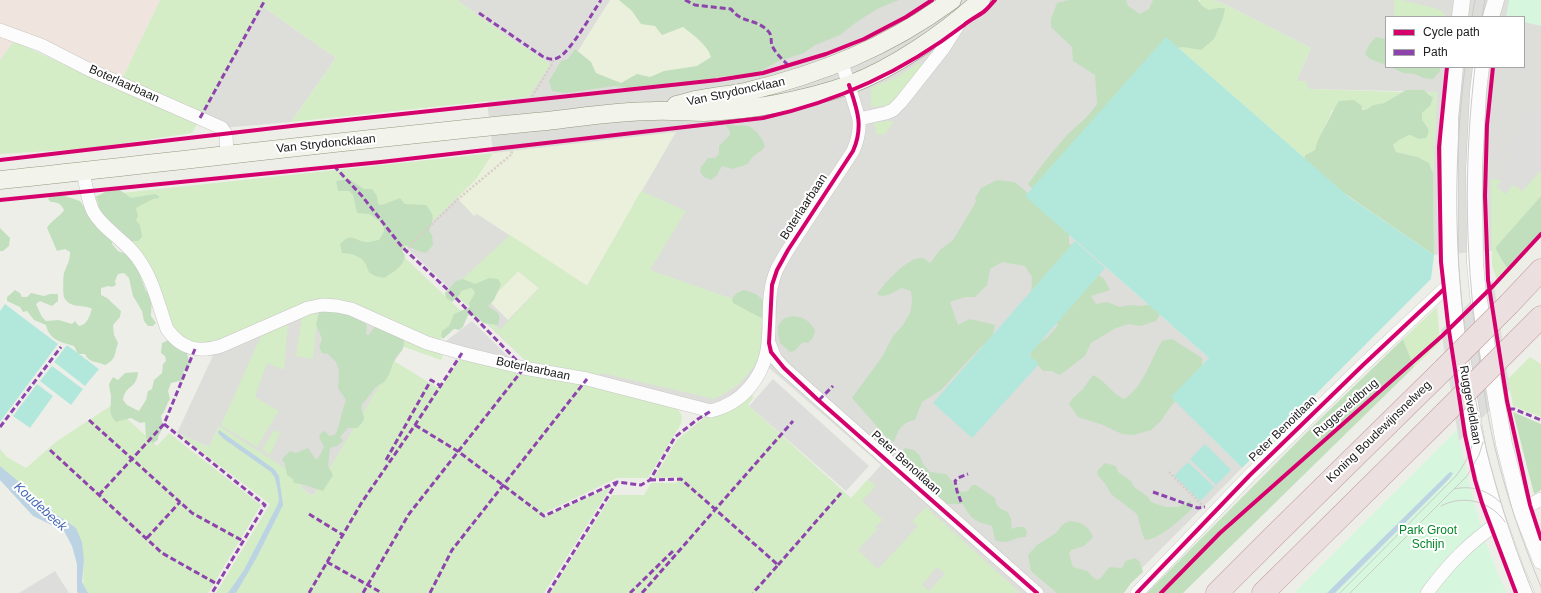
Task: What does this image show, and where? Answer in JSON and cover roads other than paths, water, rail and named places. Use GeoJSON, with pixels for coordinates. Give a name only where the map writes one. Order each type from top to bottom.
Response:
{"type":"FeatureCollection","features":[{"type":"Feature","properties":{"kind":"highway","name":"Koning Boudewijnsnelweg"},"geometry":{"type":"LineString","coordinates":[[1217,593],[1444,369],[1541,270]]}},
{"type":"Feature","properties":{"kind":"highway"},"geometry":{"type":"LineString","coordinates":[[1263,593],[1541,317]]}},
{"type":"Feature","properties":{"kind":"main road"},"geometry":{"type":"LineString","coordinates":[[842,62],[879,46],[929,17],[952,0]]}},
{"type":"Feature","properties":{"kind":"main road"},"geometry":{"type":"LineString","coordinates":[[849,84],[880,70],[916,50],[963,16],[981,0]]}},
{"type":"Feature","properties":{"kind":"main road","name":"Van Strydoncklaan"},"geometry":{"type":"LineString","coordinates":[[652,111],[702,99],[758,89],[789,81],[842,62]]}},
{"type":"Feature","properties":{"kind":"main road","name":"Van Strydoncklaan"},"geometry":{"type":"LineString","coordinates":[[0,180],[406,135],[652,111],[705,112],[761,107],[849,84]]}},
{"type":"Feature","properties":{"kind":"street"},"geometry":{"type":"LineString","coordinates":[[1460,16],[1462,0]]}},
{"type":"Feature","properties":{"kind":"street"},"geometry":{"type":"LineString","coordinates":[[1491,16],[1496,0]]}},
{"type":"Feature","properties":{"kind":"street"},"geometry":{"type":"LineString","coordinates":[[859,119],[893,110],[943,49],[963,16]]}},
{"type":"Feature","properties":{"kind":"street","name":"Boterlaarbaan"},"geometry":{"type":"LineString","coordinates":[[0,30],[41,46],[90,70],[222,128],[226,134],[227,155]]}},
{"type":"Feature","properties":{"kind":"street","name":"Boterlaarbaan"},"geometry":{"type":"LineString","coordinates":[[83,172],[90,204],[94,212],[133,250],[141,262],[148,275],[167,329],[180,343],[195,349],[211,349],[221,346],[308,308],[322,305],[337,306],[358,312],[427,343],[462,353],[524,368],[587,379],[711,411],[724,408],[746,391],[762,369],[766,360],[769,343],[770,300],[772,285],[777,270],[788,250],[854,151],[858,140],[859,119],[842,62]]}},
{"type":"Feature","properties":{"kind":"street","name":"Ruggeveldlaan"},"geometry":{"type":"LineString","coordinates":[[1455,68],[1450,119],[1450,232],[1452,288],[1455,317],[1475,436],[1499,522],[1526,593]]}},
{"type":"Feature","properties":{"kind":"street"},"geometry":{"type":"LineString","coordinates":[[1481,68],[1474,169],[1475,263],[1478,295],[1497,412],[1509,465],[1531,504],[1541,561]]}},
{"type":"Feature","properties":{"kind":"street","name":"Peter Benoitlaan"},"geometry":{"type":"LineString","coordinates":[[1137,593],[1250,475],[1363,365],[1443,290],[1452,288]]}},
{"type":"Feature","properties":{"kind":"street","name":"Peter Benoitlaan"},"geometry":{"type":"LineString","coordinates":[[769,343],[775,358],[784,368],[1037,593]]}},
{"type":"Feature","properties":{"kind":"street"},"geometry":{"type":"LineString","coordinates":[[1427,593],[1461,552],[1499,522]]}},
{"type":"Feature","properties":{"kind":"water"},"geometry":{"type":"Polygon","coordinates":[[[219,430],[274,469],[279,476],[283,505],[257,557],[236,593],[228,593],[244,570],[278,504],[279,499],[275,478],[271,472],[224,439],[218,433],[219,430]]]}},
{"type":"Feature","properties":{"kind":"water","name":"Koudebeek"},"geometry":{"type":"Polygon","coordinates":[[[0,466],[24,486],[29,494],[40,505],[76,528],[82,542],[84,561],[82,582],[88,593],[78,593],[77,591],[77,564],[72,546],[64,531],[33,516],[0,480],[0,466]]]}},
{"type":"Feature","properties":{"kind":"water"},"geometry":{"type":"Polygon","coordinates":[[[1450,472],[1453,473],[1449,479],[1335,593],[1327,593],[1450,472]]]}},
{"type":"Feature","properties":{"kind":"tram line"},"geometry":{"type":"LineString","coordinates":[[1472,16],[1475,0]]}},
{"type":"Feature","properties":{"kind":"tram line"},"geometry":{"type":"LineString","coordinates":[[1482,16],[1485,0]]}},
{"type":"Feature","properties":{"kind":"tram line"},"geometry":{"type":"LineString","coordinates":[[1465,68],[1459,134],[1457,201],[1459,268],[1465,334],[1476,401],[1491,466],[1510,530],[1533,593]]}},
{"type":"Feature","properties":{"kind":"tram line"},"geometry":{"type":"LineString","coordinates":[[1475,68],[1471,105],[1467,181],[1469,256],[1476,331],[1487,411],[1500,469],[1516,520],[1541,587]]}},
{"type":"Feature","properties":{"kind":"tram line"},"geometry":{"type":"LineString","coordinates":[[1340,593],[1456,476],[1471,450],[1477,421]]}},
{"type":"Feature","properties":{"kind":"tram line"},"geometry":{"type":"LineString","coordinates":[[1350,593],[1467,476],[1479,455],[1483,442]]}},
{"type":"Feature","properties":{"kind":"tram line"},"geometry":{"type":"LineString","coordinates":[[1454,489],[1473,488],[1490,494],[1500,502]]}},
{"type":"Feature","properties":{"kind":"tram line"},"geometry":{"type":"LineString","coordinates":[[1441,506],[1458,500],[1476,502],[1492,509],[1505,522]]}},
{"type":"Feature","properties":{"kind":"park label","name":"Park Groot Schijn"},"geometry":{"type":"Point","coordinates":[1428,538]}}]}
